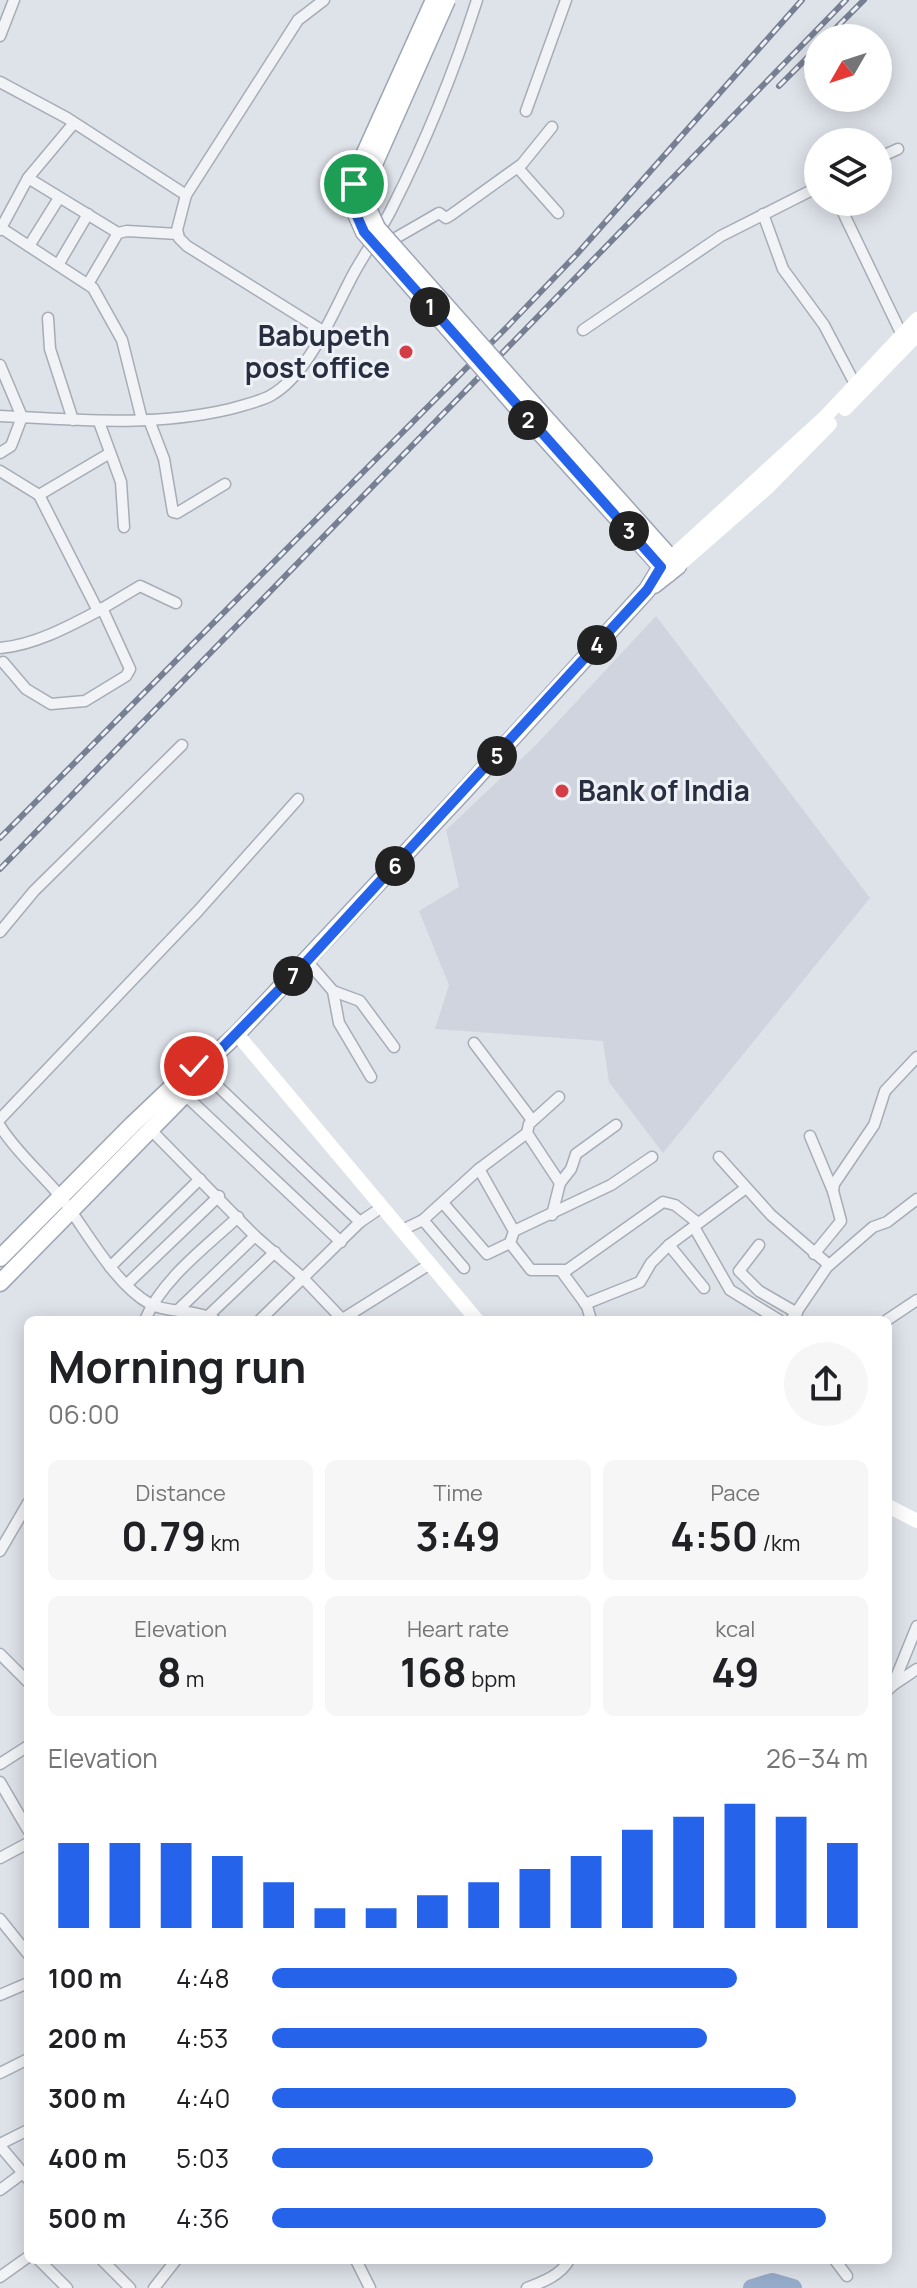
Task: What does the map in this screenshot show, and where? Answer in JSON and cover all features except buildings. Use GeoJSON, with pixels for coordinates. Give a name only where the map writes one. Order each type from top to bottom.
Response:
{"type":"FeatureCollection","features":[{"type":"Feature","properties":{"kind":"main road"},"geometry":{"type":"LineString","coordinates":[[0,1258],[60,1195],[194,1066],[221,1049],[237,1034],[670,566],[364,232],[353,207],[355,175],[434,0]]}},
{"type":"Feature","properties":{"kind":"main road"},"geometry":{"type":"LineString","coordinates":[[447,0],[368,178],[367,206],[377,228],[519,399]]}},
{"type":"Feature","properties":{"kind":"main road"},"geometry":{"type":"LineString","coordinates":[[0,1283],[205,1074],[221,1049]]}},
{"type":"Feature","properties":{"kind":"street"},"geometry":{"type":"LineString","coordinates":[[0,36],[14,0]]}},
{"type":"Feature","properties":{"kind":"street"},"geometry":{"type":"LineString","coordinates":[[323,331],[187,246],[178,234],[178,221],[186,195],[298,20],[324,0]]}},
{"type":"Feature","properties":{"kind":"street"},"geometry":{"type":"LineString","coordinates":[[0,416],[99,422],[195,417],[252,403],[271,395],[287,383],[323,331],[390,211],[425,139],[461,50],[477,0]]}},
{"type":"Feature","properties":{"kind":"street"},"geometry":{"type":"LineString","coordinates":[[526,111],[566,0]]}},
{"type":"Feature","properties":{"kind":"street"},"geometry":{"type":"LineString","coordinates":[[0,82],[74,123],[186,195]]}},
{"type":"Feature","properties":{"kind":"street"},"geometry":{"type":"LineString","coordinates":[[74,123],[28,178],[0,229],[95,291],[122,340],[145,420],[164,459],[173,512],[177,513],[225,484]]}},
{"type":"Feature","properties":{"kind":"street"},"geometry":{"type":"LineString","coordinates":[[364,255],[439,213],[446,218],[518,168],[552,127]]}},
{"type":"Feature","properties":{"kind":"street"},"geometry":{"type":"LineString","coordinates":[[892,152],[898,149]]}},
{"type":"Feature","properties":{"kind":"street"},"geometry":{"type":"LineString","coordinates":[[518,168],[558,213]]}},
{"type":"Feature","properties":{"kind":"street"},"geometry":{"type":"LineString","coordinates":[[28,178],[118,233],[178,234]]}},
{"type":"Feature","properties":{"kind":"street"},"geometry":{"type":"LineString","coordinates":[[583,330],[721,236],[804,194]]}},
{"type":"Feature","properties":{"kind":"street"},"geometry":{"type":"LineString","coordinates":[[29,246],[59,198]]}},
{"type":"Feature","properties":{"kind":"street"},"geometry":{"type":"LineString","coordinates":[[58,265],[88,214]]}},
{"type":"Feature","properties":{"kind":"street"},"geometry":{"type":"LineString","coordinates":[[763,214],[783,269],[824,325],[855,384]]}},
{"type":"Feature","properties":{"kind":"street"},"geometry":{"type":"LineString","coordinates":[[846,216],[910,335]]}},
{"type":"Feature","properties":{"kind":"street"},"geometry":{"type":"LineString","coordinates":[[88,284],[118,233]]}},
{"type":"Feature","properties":{"kind":"street"},"geometry":{"type":"LineString","coordinates":[[48,318],[50,349],[73,420]]}},
{"type":"Feature","properties":{"kind":"street"},"geometry":{"type":"LineString","coordinates":[[670,566],[767,488],[910,335],[917,319]]}},
{"type":"Feature","properties":{"kind":"street"},"geometry":{"type":"LineString","coordinates":[[670,566],[824,418],[855,384],[910,335]]}},
{"type":"Feature","properties":{"kind":"street"},"geometry":{"type":"LineString","coordinates":[[0,365],[22,417],[11,446],[0,453]]}},
{"type":"Feature","properties":{"kind":"street"},"geometry":{"type":"LineString","coordinates":[[99,422],[122,487],[124,527]]}},
{"type":"Feature","properties":{"kind":"street"},"geometry":{"type":"LineString","coordinates":[[39,495],[110,453]]}},
{"type":"Feature","properties":{"kind":"street"},"geometry":{"type":"LineString","coordinates":[[0,471],[39,495],[100,610],[130,669],[126,676],[85,701],[48,703],[23,686],[2,665],[6,648],[66,628],[100,610],[140,586],[176,603]]}},
{"type":"Feature","properties":{"kind":"street"},"geometry":{"type":"LineString","coordinates":[[0,932],[34,891],[182,745]]}},
{"type":"Feature","properties":{"kind":"street"},"geometry":{"type":"LineString","coordinates":[[0,1119],[198,911],[298,799]]}},
{"type":"Feature","properties":{"kind":"street"},"geometry":{"type":"LineString","coordinates":[[307,961],[333,991],[339,1023],[371,1077]]}},
{"type":"Feature","properties":{"kind":"street"},"geometry":{"type":"LineString","coordinates":[[333,991],[360,1001],[394,1047]]}},
{"type":"Feature","properties":{"kind":"street"},"geometry":{"type":"LineString","coordinates":[[237,1034],[474,1316]]}},
{"type":"Feature","properties":{"kind":"street"},"geometry":{"type":"LineString","coordinates":[[474,1043],[532,1120]]}},
{"type":"Feature","properties":{"kind":"street"},"geometry":{"type":"LineString","coordinates":[[833,1191],[834,1184],[874,1125],[885,1091],[917,1057]]}},
{"type":"Feature","properties":{"kind":"street"},"geometry":{"type":"LineString","coordinates":[[205,1074],[360,1222]]}},
{"type":"Feature","properties":{"kind":"street"},"geometry":{"type":"LineString","coordinates":[[185,1095],[341,1242]]}},
{"type":"Feature","properties":{"kind":"street"},"geometry":{"type":"LineString","coordinates":[[402,1230],[423,1220],[479,1169],[527,1133],[532,1120],[559,1097]]}},
{"type":"Feature","properties":{"kind":"street"},"geometry":{"type":"LineString","coordinates":[[552,1215],[560,1183],[571,1169],[576,1154],[616,1125]]}},
{"type":"Feature","properties":{"kind":"street"},"geometry":{"type":"LineString","coordinates":[[0,1126],[60,1195],[110,1267],[127,1284],[151,1305],[204,1316]]}},
{"type":"Feature","properties":{"kind":"street"},"geometry":{"type":"LineString","coordinates":[[150,1129],[339,1316]]}},
{"type":"Feature","properties":{"kind":"street"},"geometry":{"type":"LineString","coordinates":[[527,1133],[560,1183]]}},
{"type":"Feature","properties":{"kind":"street"},"geometry":{"type":"LineString","coordinates":[[810,1136],[833,1191],[841,1224],[814,1254]]}},
{"type":"Feature","properties":{"kind":"street"},"geometry":{"type":"LineString","coordinates":[[514,1231],[611,1185],[652,1157]]}},
{"type":"Feature","properties":{"kind":"street"},"geometry":{"type":"LineString","coordinates":[[719,1157],[826,1268]]}},
{"type":"Feature","properties":{"kind":"street"},"geometry":{"type":"LineString","coordinates":[[443,1203],[487,1254],[510,1243],[514,1231],[479,1169]]}},
{"type":"Feature","properties":{"kind":"street"},"geometry":{"type":"LineString","coordinates":[[110,1267],[200,1179]]}},
{"type":"Feature","properties":{"kind":"street"},"geometry":{"type":"LineString","coordinates":[[585,1304],[637,1284],[651,1263],[669,1245],[746,1188]]}},
{"type":"Feature","properties":{"kind":"street"},"geometry":{"type":"LineString","coordinates":[[127,1284],[219,1196]]}},
{"type":"Feature","properties":{"kind":"street"},"geometry":{"type":"LineString","coordinates":[[759,1245],[739,1271],[757,1290],[794,1316],[826,1268],[873,1227],[887,1222],[917,1199]]}},
{"type":"Feature","properties":{"kind":"street"},"geometry":{"type":"LineString","coordinates":[[510,1243],[531,1270],[562,1272],[663,1202],[675,1205],[697,1224],[730,1290],[772,1316]]}},
{"type":"Feature","properties":{"kind":"street"},"geometry":{"type":"LineString","coordinates":[[264,1316],[360,1222],[382,1207]]}},
{"type":"Feature","properties":{"kind":"street"},"geometry":{"type":"LineString","coordinates":[[147,1316],[151,1305],[178,1274],[238,1217]]}},
{"type":"Feature","properties":{"kind":"street"},"geometry":{"type":"LineString","coordinates":[[423,1220],[464,1268]]}},
{"type":"Feature","properties":{"kind":"street"},"geometry":{"type":"LineString","coordinates":[[179,1309],[255,1236]]}},
{"type":"Feature","properties":{"kind":"street"},"geometry":{"type":"LineString","coordinates":[[669,1245],[704,1288]]}},
{"type":"Feature","properties":{"kind":"street"},"geometry":{"type":"LineString","coordinates":[[213,1316],[275,1252]]}},
{"type":"Feature","properties":{"kind":"street"},"geometry":{"type":"LineString","coordinates":[[347,1316],[430,1264]]}},
{"type":"Feature","properties":{"kind":"street"},"geometry":{"type":"LineString","coordinates":[[562,1272],[585,1304],[590,1316]]}},
{"type":"Feature","properties":{"kind":"street"},"geometry":{"type":"LineString","coordinates":[[892,1317],[914,1304]]}},
{"type":"Feature","properties":{"kind":"street"},"geometry":{"type":"LineString","coordinates":[[892,1508],[917,1521]]}},
{"type":"Feature","properties":{"kind":"street"},"geometry":{"type":"LineString","coordinates":[[0,1551],[24,1515]]}},
{"type":"Feature","properties":{"kind":"street"},"geometry":{"type":"LineString","coordinates":[[892,1683],[917,1626]]}},
{"type":"Feature","properties":{"kind":"street"},"geometry":{"type":"LineString","coordinates":[[0,1654],[24,1678]]}},
{"type":"Feature","properties":{"kind":"street"},"geometry":{"type":"LineString","coordinates":[[892,1687],[917,1669]]}},
{"type":"Feature","properties":{"kind":"street"},"geometry":{"type":"LineString","coordinates":[[0,1764],[24,1749]]}},
{"type":"Feature","properties":{"kind":"street"},"geometry":{"type":"LineString","coordinates":[[0,1782],[24,1823]]}},
{"type":"Feature","properties":{"kind":"street"},"geometry":{"type":"LineString","coordinates":[[0,1858],[24,1845]]}},
{"type":"Feature","properties":{"kind":"street"},"geometry":{"type":"LineString","coordinates":[[1,1922],[24,1949]]}},
{"type":"Feature","properties":{"kind":"street"},"geometry":{"type":"LineString","coordinates":[[0,1995],[24,1985]]}},
{"type":"Feature","properties":{"kind":"street"},"geometry":{"type":"LineString","coordinates":[[0,2073],[24,2061]]}},
{"type":"Feature","properties":{"kind":"street"},"geometry":{"type":"LineString","coordinates":[[24,2132],[0,2145],[24,2174]]}},
{"type":"Feature","properties":{"kind":"street"},"geometry":{"type":"LineString","coordinates":[[0,2190],[24,2177]]}},
{"type":"Feature","properties":{"kind":"street"},"geometry":{"type":"LineString","coordinates":[[0,2277],[24,2260]]}},
{"type":"Feature","properties":{"kind":"street"},"geometry":{"type":"LineString","coordinates":[[43,2264],[67,2288]]}},
{"type":"Feature","properties":{"kind":"street"},"geometry":{"type":"LineString","coordinates":[[106,2264],[130,2288]]}},
{"type":"Feature","properties":{"kind":"street"},"geometry":{"type":"LineString","coordinates":[[154,2288],[173,2264]]}},
{"type":"Feature","properties":{"kind":"street"},"geometry":{"type":"LineString","coordinates":[[358,2264],[370,2288]]}},
{"type":"Feature","properties":{"kind":"street"},"geometry":{"type":"LineString","coordinates":[[527,2288],[544,2282],[567,2264]]}},
{"type":"Feature","properties":{"kind":"street"},"geometry":{"type":"LineString","coordinates":[[838,2264],[847,2276]]}},
{"type":"Feature","properties":{"kind":"shaded area"},"geometry":{"type":"Polygon","coordinates":[[[656,616],[870,898],[663,1153],[609,1082],[603,1041],[435,1029],[449,985],[419,911],[459,887],[446,830],[536,745],[656,616]]]}},
{"type":"Feature","properties":{"kind":"waterway"},"geometry":{"type":"LineString","coordinates":[[752,2288],[772,2282],[793,2288]]}},
{"type":"Feature","properties":{"kind":"railway"},"geometry":{"type":"LineString","coordinates":[[0,838],[577,254],[802,0]]}},
{"type":"Feature","properties":{"kind":"railway"},"geometry":{"type":"LineString","coordinates":[[0,869],[846,0]]}},
{"type":"Feature","properties":{"kind":"railway"},"geometry":{"type":"LineString","coordinates":[[840,24],[864,0]]}},
{"type":"Feature","properties":{"kind":"railway"},"geometry":{"type":"LineString","coordinates":[[779,86],[804,61]]}},
{"type":"Feature","properties":{"kind":"place","name":"Babupeth post office"},"geometry":{"type":"Point","coordinates":[406,352]}},
{"type":"Feature","properties":{"kind":"place","name":"Bank of India"},"geometry":{"type":"Point","coordinates":[562,791]}},
{"type":"Feature","properties":{"kind":"route"},"geometry":{"type":"LineString","coordinates":[[194,1066],[221,1049],[307,961],[647,590],[661,567],[364,232],[353,207],[354,184]]}}]}
